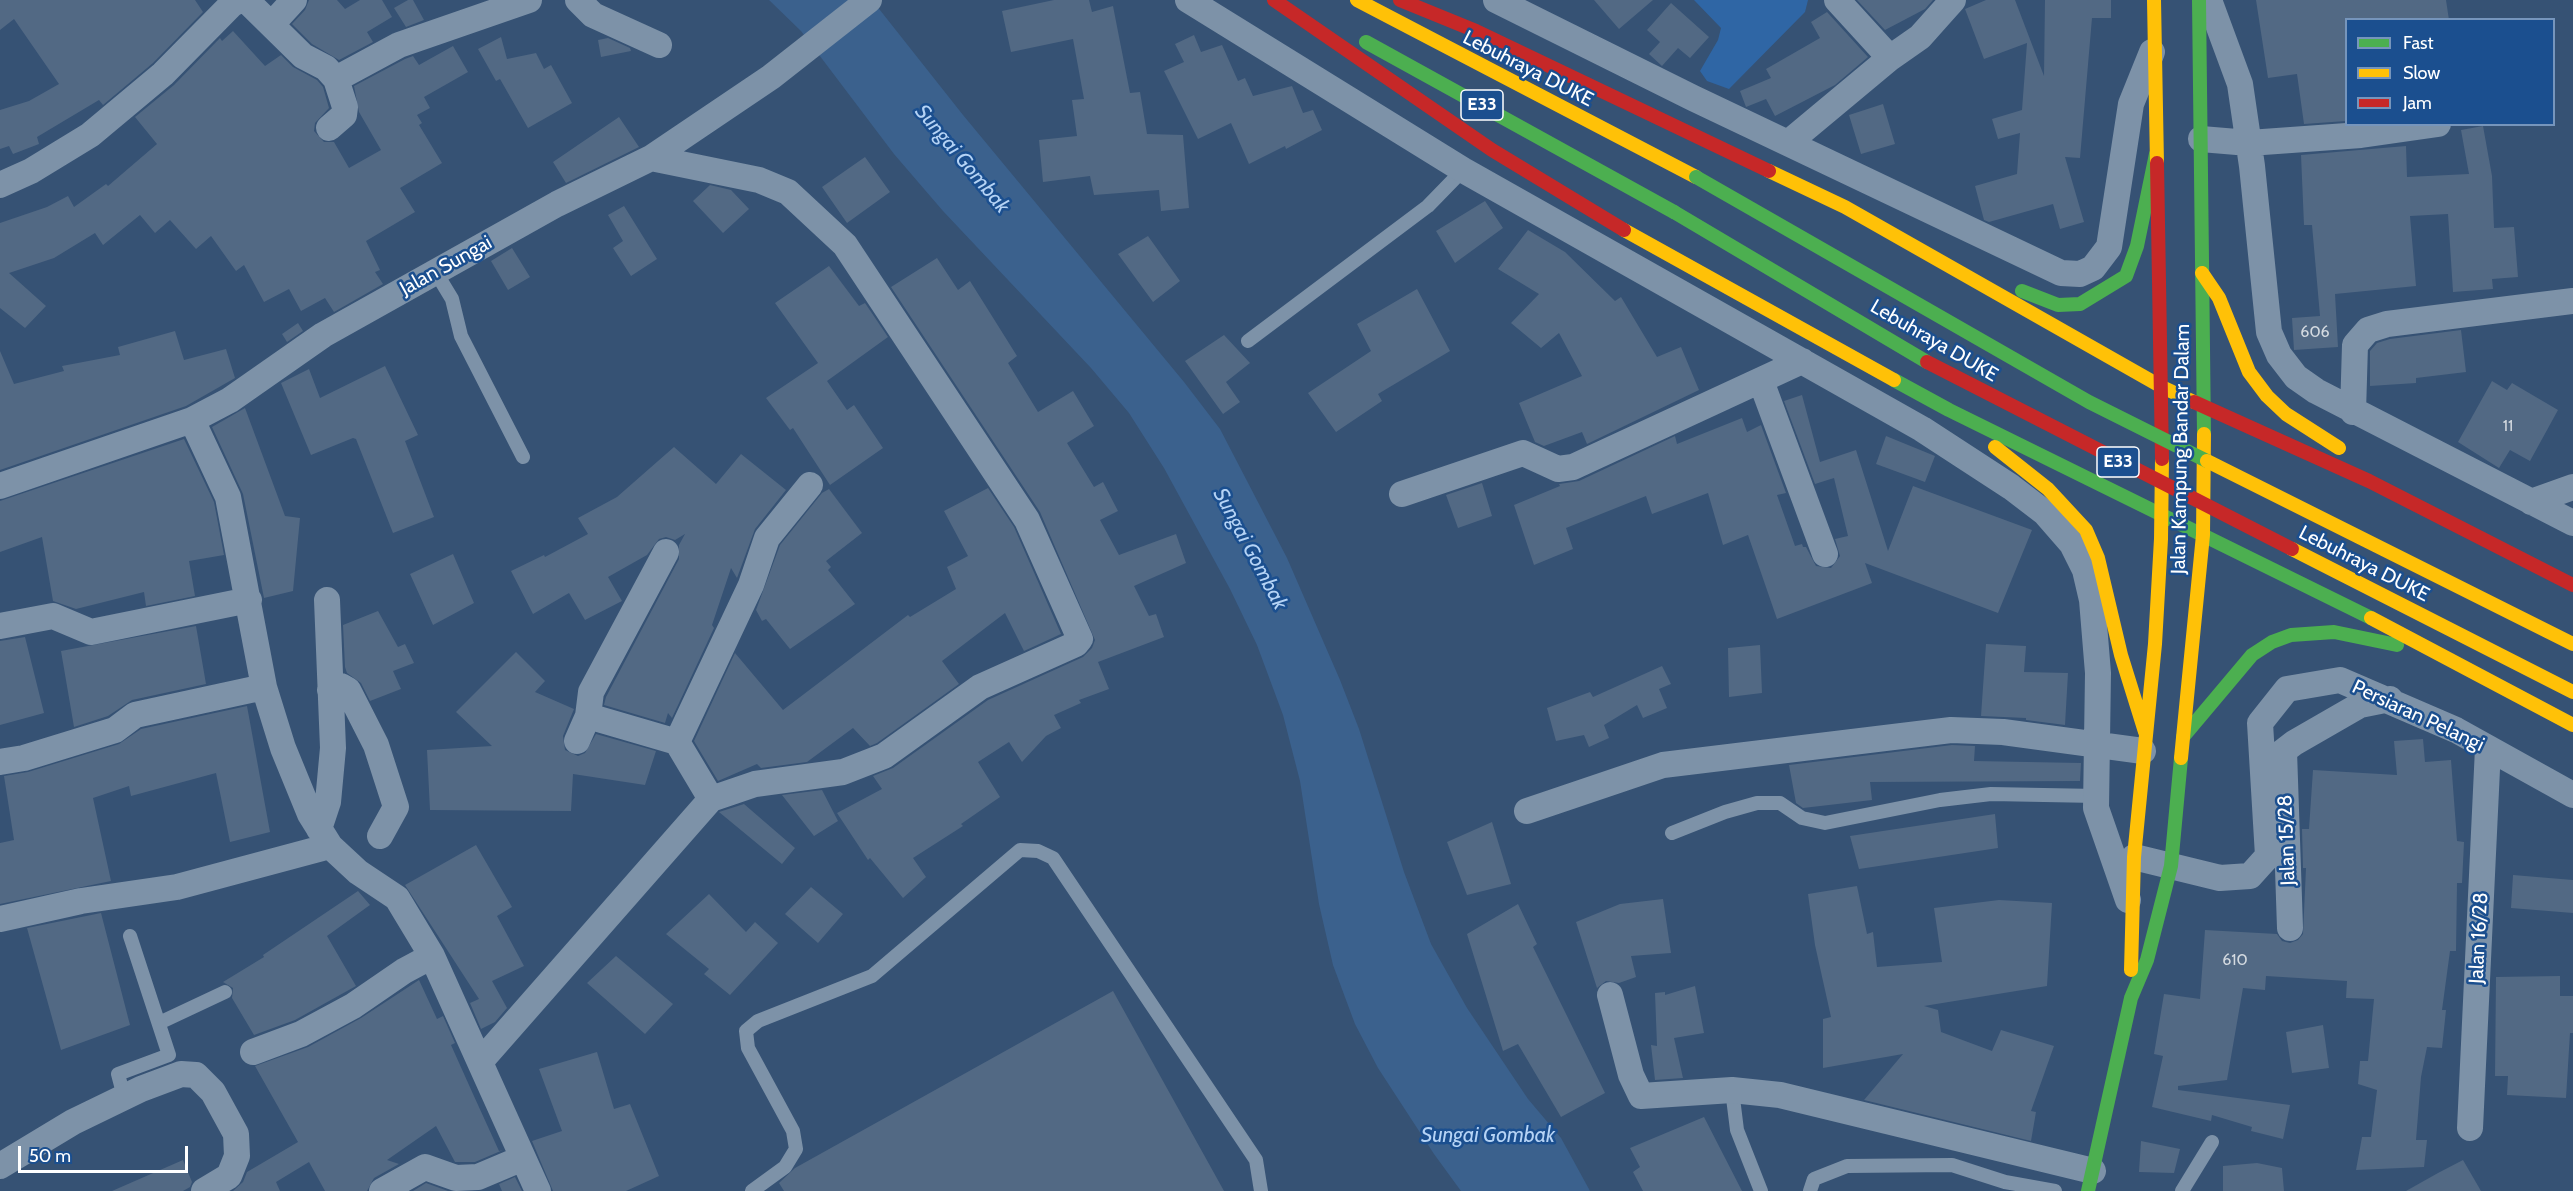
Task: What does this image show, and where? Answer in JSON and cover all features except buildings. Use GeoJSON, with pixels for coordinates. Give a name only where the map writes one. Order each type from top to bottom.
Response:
{"type":"FeatureCollection","features":[{"type":"Feature","properties":{"kind":"main road"},"geometry":{"type":"LineString","coordinates":[[1274,0],[1492,150],[1587,209],[1949,410],[2454,661],[2573,725]]}},
{"type":"Feature","properties":{"kind":"main road"},"geometry":{"type":"LineString","coordinates":[[1288,0],[1338,27]]}},
{"type":"Feature","properties":{"kind":"main road","name":"Lebuhraya DUKE"},"geometry":{"type":"LineString","coordinates":[[1357,0],[1696,177],[2089,402],[2573,644]]}},
{"type":"Feature","properties":{"kind":"main road"},"geometry":{"type":"LineString","coordinates":[[1400,0],[1476,31],[1845,207],[2162,387],[2369,482],[2573,584]]}},
{"type":"Feature","properties":{"kind":"main road","name":"Jalan Kampung Bandar Dalam"},"geometry":{"type":"LineString","coordinates":[[2131,999],[2134,857],[2155,644],[2162,514],[2162,387],[2154,0]]}},
{"type":"Feature","properties":{"kind":"main road","name":"Jalan Kampung Bandar Dalam"},"geometry":{"type":"LineString","coordinates":[[2090,1181],[2131,999],[2147,960],[2171,866],[2203,535],[2199,0]]}},
{"type":"Feature","properties":{"kind":"main road","name":"Lebuhraya DUKE"},"geometry":{"type":"LineString","coordinates":[[1358,38],[1674,212],[1947,374],[2573,692]]}},
{"type":"Feature","properties":{"kind":"main road"},"geometry":{"type":"LineString","coordinates":[[1976,281],[2013,288],[2058,304],[2080,304],[2105,291],[2126,276],[2137,246],[2156,154]]}},
{"type":"Feature","properties":{"kind":"main road"},"geometry":{"type":"LineString","coordinates":[[2202,273],[2219,298],[2249,372],[2267,396],[2318,436],[2463,517],[2573,584]]}},
{"type":"Feature","properties":{"kind":"main road"},"geometry":{"type":"LineString","coordinates":[[1949,410],[2048,489],[2073,513],[2086,530],[2098,558],[2144,741]]}},
{"type":"Feature","properties":{"kind":"main road"},"geometry":{"type":"LineString","coordinates":[[2183,737],[2252,656],[2272,642],[2291,635],[2334,632],[2454,661]]}},
{"type":"Feature","properties":{"kind":"street"},"geometry":{"type":"LineString","coordinates":[[0,185],[31,171],[90,135],[163,74],[231,5],[239,0],[248,2],[303,56],[326,68],[336,79],[345,107],[344,115],[329,128]]}},
{"type":"Feature","properties":{"kind":"street"},"geometry":{"type":"LineString","coordinates":[[272,24],[294,0]]}},
{"type":"Feature","properties":{"kind":"street"},"geometry":{"type":"LineString","coordinates":[[336,79],[399,45],[529,0]]}},
{"type":"Feature","properties":{"kind":"street"},"geometry":{"type":"LineString","coordinates":[[578,0],[593,15],[658,45]]}},
{"type":"Feature","properties":{"kind":"street","name":"Jalan Sungai"},"geometry":{"type":"LineString","coordinates":[[0,486],[192,420],[230,400],[323,335],[435,271],[651,158],[771,77],[869,0]]}},
{"type":"Feature","properties":{"kind":"street"},"geometry":{"type":"LineString","coordinates":[[1188,0],[1463,170],[1922,429],[2011,487],[2045,513],[2072,544],[2085,570],[2092,600],[2098,673],[2096,808],[2133,911]]}},
{"type":"Feature","properties":{"kind":"street"},"geometry":{"type":"LineString","coordinates":[[1496,0],[2061,273],[2080,274],[2093,268],[2109,247],[2131,104],[2155,45]]}},
{"type":"Feature","properties":{"kind":"street"},"geometry":{"type":"LineString","coordinates":[[1837,0],[1890,58]]}},
{"type":"Feature","properties":{"kind":"street"},"geometry":{"type":"LineString","coordinates":[[1788,143],[1890,58],[1920,37],[1953,0]]}},
{"type":"Feature","properties":{"kind":"street"},"geometry":{"type":"LineString","coordinates":[[2209,0],[2240,84],[2249,143],[2269,332],[2279,355],[2296,377],[2353,412],[2573,523]]}},
{"type":"Feature","properties":{"kind":"street"},"geometry":{"type":"LineString","coordinates":[[2201,138],[2249,143],[2361,135],[2424,126]]}},
{"type":"Feature","properties":{"kind":"street"},"geometry":{"type":"LineString","coordinates":[[480,1062],[711,799],[755,784],[843,772],[884,756],[980,687],[1076,644],[1080,639],[1027,520],[845,245],[788,192],[759,180],[651,158]]}},
{"type":"Feature","properties":{"kind":"street"},"geometry":{"type":"LineString","coordinates":[[2353,412],[2355,345],[2368,330],[2387,324],[2573,301]]}},
{"type":"Feature","properties":{"kind":"street"},"geometry":{"type":"LineString","coordinates":[[1402,494],[1523,453],[1558,469],[1573,467],[1802,361]]}},
{"type":"Feature","properties":{"kind":"street"},"geometry":{"type":"LineString","coordinates":[[1761,381],[1825,554]]}},
{"type":"Feature","properties":{"kind":"street"},"geometry":{"type":"LineString","coordinates":[[192,420],[228,497],[264,687],[284,748],[310,814],[325,838],[358,872],[397,898],[432,956],[538,1191]]}},
{"type":"Feature","properties":{"kind":"street"},"geometry":{"type":"LineString","coordinates":[[677,742],[751,585],[767,538],[810,485]]}},
{"type":"Feature","properties":{"kind":"street"},"geometry":{"type":"LineString","coordinates":[[2530,502],[2573,487]]}},
{"type":"Feature","properties":{"kind":"street"},"geometry":{"type":"LineString","coordinates":[[577,741],[588,716],[591,692],[666,552]]}},
{"type":"Feature","properties":{"kind":"street"},"geometry":{"type":"LineString","coordinates":[[0,626],[53,616],[91,632],[249,600]]}},
{"type":"Feature","properties":{"kind":"street"},"geometry":{"type":"LineString","coordinates":[[325,838],[333,748],[327,600]]}},
{"type":"Feature","properties":{"kind":"street","name":"Persiaran Pelangi"},"geometry":{"type":"LineString","coordinates":[[2134,857],[2220,878],[2250,876],[2268,856],[2260,723],[2287,689],[2340,680],[2390,699],[2488,748],[2573,795]]}},
{"type":"Feature","properties":{"kind":"street"},"geometry":{"type":"LineString","coordinates":[[330,690],[341,686],[348,690],[376,745],[396,807],[380,836]]}},
{"type":"Feature","properties":{"kind":"street"},"geometry":{"type":"LineString","coordinates":[[0,762],[24,758],[115,730],[135,715],[264,687]]}},
{"type":"Feature","properties":{"kind":"street"},"geometry":{"type":"LineString","coordinates":[[2263,766],[2360,705],[2390,699]]}},
{"type":"Feature","properties":{"kind":"street"},"geometry":{"type":"LineString","coordinates":[[588,716],[677,742],[711,799]]}},
{"type":"Feature","properties":{"kind":"street"},"geometry":{"type":"LineString","coordinates":[[1527,811],[1663,765],[1940,731],[2003,732],[2097,744],[2144,741]]}},
{"type":"Feature","properties":{"kind":"street","name":"Jalan 16/28"},"geometry":{"type":"LineString","coordinates":[[2470,1128],[2488,748]]}},
{"type":"Feature","properties":{"kind":"street","name":"Jalan 15/28"},"geometry":{"type":"LineString","coordinates":[[2284,751],[2290,928]]}},
{"type":"Feature","properties":{"kind":"street"},"geometry":{"type":"LineString","coordinates":[[0,919],[81,902],[177,887],[325,838]]}},
{"type":"Feature","properties":{"kind":"street"},"geometry":{"type":"LineString","coordinates":[[253,1052],[301,1034],[353,1006],[404,971],[432,956]]}},
{"type":"Feature","properties":{"kind":"street"},"geometry":{"type":"LineString","coordinates":[[1610,995],[1631,1075],[1641,1096],[1732,1090],[1780,1095],[2090,1181]]}},
{"type":"Feature","properties":{"kind":"street"},"geometry":{"type":"LineString","coordinates":[[0,1166],[73,1122],[124,1097],[181,1074],[196,1075],[213,1092],[236,1134],[237,1155],[229,1176],[204,1191]]}},
{"type":"Feature","properties":{"kind":"street"},"geometry":{"type":"LineString","coordinates":[[382,1191],[424,1167],[456,1178],[478,1177],[523,1158]]}},
{"type":"Feature","properties":{"kind":"lane"},"geometry":{"type":"LineString","coordinates":[[1248,341],[1428,206],[1463,170]]}},
{"type":"Feature","properties":{"kind":"lane"},"geometry":{"type":"LineString","coordinates":[[435,271],[452,299],[461,336],[523,457]]}},
{"type":"Feature","properties":{"kind":"lane"},"geometry":{"type":"LineString","coordinates":[[1672,833],[1725,812],[1756,803],[1780,803],[1802,818],[1826,823],[1940,800],[1991,794],[2097,796]]}},
{"type":"Feature","properties":{"kind":"lane"},"geometry":{"type":"LineString","coordinates":[[752,1191],[785,1167],[796,1149],[793,1131],[747,1048],[746,1031],[758,1021],[872,976],[1020,850],[1038,851],[1053,858],[1256,1160],[1261,1191]]}},
{"type":"Feature","properties":{"kind":"lane"},"geometry":{"type":"LineString","coordinates":[[124,1097],[118,1074],[169,1055],[130,936]]}},
{"type":"Feature","properties":{"kind":"lane"},"geometry":{"type":"LineString","coordinates":[[159,1023],[225,992]]}},
{"type":"Feature","properties":{"kind":"lane"},"geometry":{"type":"LineString","coordinates":[[1732,1090],[1737,1130],[1761,1191]]}},
{"type":"Feature","properties":{"kind":"lane"},"geometry":{"type":"LineString","coordinates":[[2182,1191],[2212,1142]]}},
{"type":"Feature","properties":{"kind":"lane"},"geometry":{"type":"LineString","coordinates":[[1810,1191],[1815,1179],[1848,1166],[1952,1165],[2001,1187],[2055,1191]]}},
{"type":"Feature","properties":{"kind":"shaded area"},"geometry":{"type":"Polygon","coordinates":[[[1694,0],[1808,0],[1805,12],[1729,89],[1707,81],[1700,71],[1718,40],[1721,28],[1694,0]]]}},
{"type":"Feature","properties":{"kind":"water","name":"Sungai Gombak"},"geometry":{"type":"Polygon","coordinates":[[[769,0],[872,0],[1220,429],[1287,558],[1340,680],[1359,729],[1404,872],[1431,944],[1467,1008],[1528,1099],[1561,1138],[1590,1191],[1461,1191],[1434,1154],[1378,1068],[1355,1024],[1333,965],[1319,904],[1300,781],[1283,715],[1257,645],[1230,589],[1164,468],[1129,413],[1091,368],[943,211],[894,154],[801,31],[769,0]]]}},
{"type":"Feature","properties":{"kind":"traffic: fast"},"geometry":{"type":"LineString","coordinates":[[2199,0],[2204,434]]}},
{"type":"Feature","properties":{"kind":"traffic: fast"},"geometry":{"type":"LineString","coordinates":[[1366,42],[1674,212]]}},
{"type":"Feature","properties":{"kind":"traffic: fast"},"geometry":{"type":"LineString","coordinates":[[2022,291],[2058,305],[2080,304],[2126,276],[2137,246],[2156,154]]}},
{"type":"Feature","properties":{"kind":"traffic: fast"},"geometry":{"type":"LineString","coordinates":[[1696,177],[2089,402],[2207,461]]}},
{"type":"Feature","properties":{"kind":"traffic: fast"},"geometry":{"type":"LineString","coordinates":[[1674,212],[1927,362]]}},
{"type":"Feature","properties":{"kind":"traffic: fast"},"geometry":{"type":"LineString","coordinates":[[1894,380],[1949,410],[2371,618]]}},
{"type":"Feature","properties":{"kind":"traffic: fast"},"geometry":{"type":"LineString","coordinates":[[2183,737],[2252,655],[2272,642],[2291,635],[2334,632],[2397,645]]}},
{"type":"Feature","properties":{"kind":"traffic: fast"},"geometry":{"type":"LineString","coordinates":[[2088,1191],[2131,998],[2147,960],[2171,866],[2181,758]]}},
{"type":"Feature","properties":{"kind":"traffic: slow"},"geometry":{"type":"LineString","coordinates":[[1357,0],[1696,177]]}},
{"type":"Feature","properties":{"kind":"traffic: slow"},"geometry":{"type":"LineString","coordinates":[[2154,0],[2157,163]]}},
{"type":"Feature","properties":{"kind":"traffic: slow"},"geometry":{"type":"LineString","coordinates":[[1769,171],[1845,207],[2162,387],[2194,402]]}},
{"type":"Feature","properties":{"kind":"traffic: slow"},"geometry":{"type":"LineString","coordinates":[[1624,230],[1894,380]]}},
{"type":"Feature","properties":{"kind":"traffic: slow"},"geometry":{"type":"LineString","coordinates":[[2202,273],[2219,298],[2249,372],[2267,396],[2286,414],[2339,448]]}},
{"type":"Feature","properties":{"kind":"traffic: slow"},"geometry":{"type":"LineString","coordinates":[[2181,758],[2203,535],[2204,434]]}},
{"type":"Feature","properties":{"kind":"traffic: slow"},"geometry":{"type":"LineString","coordinates":[[1995,447],[2048,489],[2086,530],[2098,558],[2121,655],[2145,732]]}},
{"type":"Feature","properties":{"kind":"traffic: slow"},"geometry":{"type":"LineString","coordinates":[[2131,970],[2134,857],[2155,644],[2161,539],[2162,459]]}},
{"type":"Feature","properties":{"kind":"traffic: slow"},"geometry":{"type":"LineString","coordinates":[[2207,461],[2573,644]]}},
{"type":"Feature","properties":{"kind":"traffic: slow"},"geometry":{"type":"LineString","coordinates":[[2292,549],[2573,692]]}},
{"type":"Feature","properties":{"kind":"traffic: slow"},"geometry":{"type":"LineString","coordinates":[[2371,618],[2573,725]]}},
{"type":"Feature","properties":{"kind":"traffic: jam"},"geometry":{"type":"LineString","coordinates":[[1274,0],[1492,150],[1624,230]]}},
{"type":"Feature","properties":{"kind":"traffic: jam"},"geometry":{"type":"LineString","coordinates":[[1400,0],[1476,31],[1769,171]]}},
{"type":"Feature","properties":{"kind":"traffic: jam"},"geometry":{"type":"LineString","coordinates":[[2157,163],[2162,459]]}},
{"type":"Feature","properties":{"kind":"traffic: jam"},"geometry":{"type":"LineString","coordinates":[[1927,362],[2292,549]]}},
{"type":"Feature","properties":{"kind":"traffic: jam"},"geometry":{"type":"LineString","coordinates":[[2194,402],[2369,481],[2573,585]]}}]}
